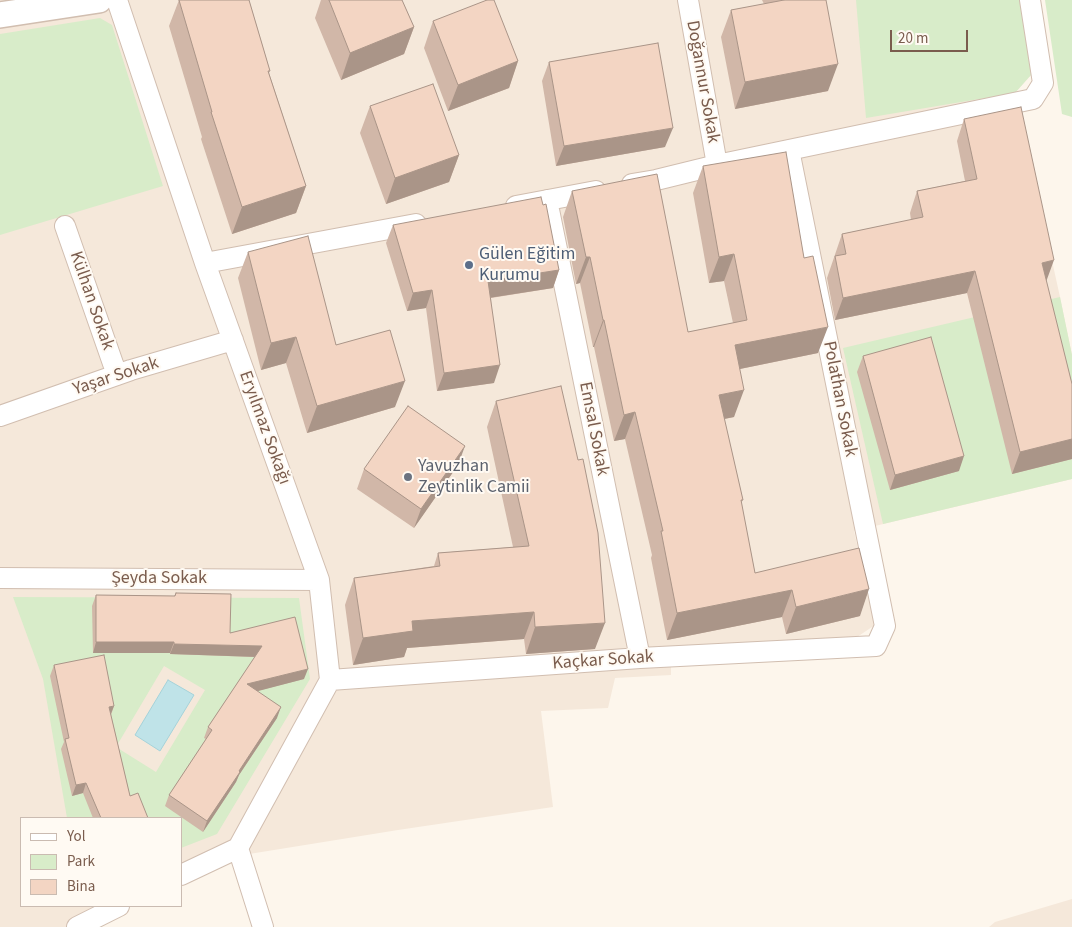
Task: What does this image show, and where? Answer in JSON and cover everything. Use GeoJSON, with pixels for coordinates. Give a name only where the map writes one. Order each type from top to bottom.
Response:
{"type":"FeatureCollection","features":[{"type":"Feature","properties":{"kind":"street"},"geometry":{"type":"LineString","coordinates":[[0,15],[99,0]]}},
{"type":"Feature","properties":{"kind":"street","name":"Eryılmaz Sokağı"},"geometry":{"type":"LineString","coordinates":[[117,0],[205,263],[319,580],[330,680]]}},
{"type":"Feature","properties":{"kind":"street","name":"Doğannur Sokak"},"geometry":{"type":"LineString","coordinates":[[688,0],[717,165]]}},
{"type":"Feature","properties":{"kind":"street"},"geometry":{"type":"LineString","coordinates":[[498,209],[656,180],[717,165],[1033,99],[1043,83],[1030,0]]}},
{"type":"Feature","properties":{"kind":"street","name":"Polathan Sokak"},"geometry":{"type":"LineString","coordinates":[[789,150],[886,626],[876,646]]}},
{"type":"Feature","properties":{"kind":"street","name":"Emsal Sokak"},"geometry":{"type":"LineString","coordinates":[[547,200],[640,658]]}},
{"type":"Feature","properties":{"kind":"street"},"geometry":{"type":"LineString","coordinates":[[205,263],[430,222]]}},
{"type":"Feature","properties":{"kind":"street","name":"Külhan Sokak"},"geometry":{"type":"LineString","coordinates":[[65,226],[117,375]]}},
{"type":"Feature","properties":{"kind":"street","name":"Yaşar Sokak"},"geometry":{"type":"LineString","coordinates":[[0,416],[131,370],[233,340]]}},
{"type":"Feature","properties":{"kind":"street","name":"Şeyda Sokak"},"geometry":{"type":"LineString","coordinates":[[0,578],[319,580]]}},
{"type":"Feature","properties":{"kind":"street","name":"Kaçkar Sokak"},"geometry":{"type":"LineString","coordinates":[[330,680],[640,658],[876,646]]}},
{"type":"Feature","properties":{"kind":"street"},"geometry":{"type":"LineString","coordinates":[[182,875],[238,848],[330,680]]}},
{"type":"Feature","properties":{"kind":"street"},"geometry":{"type":"LineString","coordinates":[[238,848],[264,927]]}},
{"type":"Feature","properties":{"kind":"street"},"geometry":{"type":"LineString","coordinates":[[77,927],[117,907]]}},
{"type":"Feature","properties":{"kind":"shaded area"},"geometry":{"type":"Polygon","coordinates":[[[0,0],[1020,0],[1031,75],[1015,93],[1072,355],[1072,479],[854,531],[875,625],[854,639],[671,649],[671,675],[615,678],[608,708],[541,711],[553,807],[243,855],[182,883],[182,817],[20,817],[20,907],[130,907],[86,927],[0,927],[0,0]]]}},
{"type":"Feature","properties":{"kind":"shaded area"},"geometry":{"type":"Polygon","coordinates":[[[1072,899],[1072,927],[989,927],[995,922],[1072,899]]]}},
{"type":"Feature","properties":{"kind":"green space"},"geometry":{"type":"Polygon","coordinates":[[[856,0],[1020,0],[1031,75],[1015,93],[866,118],[856,0]]]}},
{"type":"Feature","properties":{"kind":"green space"},"geometry":{"type":"Polygon","coordinates":[[[1045,0],[1072,0],[1072,117],[1062,114],[1045,0]]]}},
{"type":"Feature","properties":{"kind":"green space"},"geometry":{"type":"Polygon","coordinates":[[[100,18],[112,25],[163,186],[0,235],[0,34],[100,18]]]}},
{"type":"Feature","properties":{"kind":"green space"},"geometry":{"type":"Polygon","coordinates":[[[1060,297],[1072,355],[1072,479],[883,524],[843,348],[1060,297]]]}},
{"type":"Feature","properties":{"kind":"green space"},"geometry":{"type":"Polygon","coordinates":[[[13,597],[299,598],[310,679],[217,834],[182,848],[182,817],[67,817],[43,679],[13,597]],[[164,666],[116,747],[156,772],[205,690],[164,666]]]}},
{"type":"Feature","properties":{"kind":"water"},"geometry":{"type":"Polygon","coordinates":[[[168,680],[194,695],[160,751],[135,735],[168,680]]]}},
{"type":"Feature","properties":{"kind":"building"},"geometry":{"type":"Polygon","coordinates":[[[179,0],[249,0],[270,71],[268,71],[306,186],[242,207],[211,112],[179,0]]]}},
{"type":"Feature","properties":{"kind":"building"},"geometry":{"type":"Polygon","coordinates":[[[329,0],[402,0],[414,27],[350,53],[329,0]]]}},
{"type":"Feature","properties":{"kind":"building"},"geometry":{"type":"Polygon","coordinates":[[[487,0],[494,0],[518,61],[458,85],[433,21],[487,0]]]}},
{"type":"Feature","properties":{"kind":"building"},"geometry":{"type":"Polygon","coordinates":[[[784,0],[826,0],[838,64],[745,82],[731,10],[784,0]]]}},
{"type":"Feature","properties":{"kind":"building"},"geometry":{"type":"Polygon","coordinates":[[[658,43],[673,128],[564,146],[549,62],[658,43]]]}},
{"type":"Feature","properties":{"kind":"building"},"geometry":{"type":"Polygon","coordinates":[[[433,84],[459,155],[395,178],[370,106],[433,84]]]}},
{"type":"Feature","properties":{"kind":"building"},"geometry":{"type":"Polygon","coordinates":[[[1021,107],[1054,260],[1042,263],[1072,384],[1072,439],[1020,452],[975,271],[843,298],[835,256],[846,254],[842,234],[923,217],[917,191],[977,179],[964,119],[1021,107]]]}},
{"type":"Feature","properties":{"kind":"building"},"geometry":{"type":"Polygon","coordinates":[[[786,152],[804,258],[813,256],[828,327],[735,345],[744,390],[719,395],[743,500],[741,500],[755,573],[859,548],[869,589],[796,607],[792,590],[677,613],[661,531],[663,531],[635,412],[624,415],[590,257],[586,257],[572,191],[657,174],[688,332],[747,320],[734,254],[719,257],[703,166],[786,152]]]}},
{"type":"Feature","properties":{"kind":"building"},"geometry":{"type":"Polygon","coordinates":[[[541,197],[543,205],[546,204],[559,270],[488,281],[500,365],[444,373],[432,290],[413,293],[393,225],[541,197]]]}},
{"type":"Feature","properties":{"kind":"building"},"geometry":{"type":"Polygon","coordinates":[[[308,236],[336,345],[390,330],[405,381],[317,406],[296,337],[271,343],[248,252],[308,236]]]}},
{"type":"Feature","properties":{"kind":"building"},"geometry":{"type":"Polygon","coordinates":[[[931,337],[964,456],[895,475],[863,356],[931,337]]]}},
{"type":"Feature","properties":{"kind":"building"},"geometry":{"type":"Polygon","coordinates":[[[561,386],[578,460],[583,459],[598,533],[605,623],[535,627],[534,612],[412,621],[413,631],[363,638],[354,578],[440,566],[438,553],[529,546],[496,401],[561,386]]]}},
{"type":"Feature","properties":{"kind":"building","name":"Yavuzhan Zeytinlik Camii"},"geometry":{"type":"Polygon","coordinates":[[[408,406],[465,446],[421,509],[364,469],[408,406]]]}},
{"type":"Feature","properties":{"kind":"building"},"geometry":{"type":"Polygon","coordinates":[[[176,593],[231,594],[230,633],[295,617],[308,669],[247,684],[281,707],[207,821],[169,795],[212,730],[208,727],[262,646],[174,644],[174,642],[96,642],[96,595],[175,596],[176,593]]]}},
{"type":"Feature","properties":{"kind":"building"},"geometry":{"type":"Polygon","coordinates":[[[104,655],[114,706],[109,707],[130,796],[138,793],[148,817],[101,817],[86,783],[76,785],[65,739],[69,738],[54,665],[104,655]]]}},
{"type":"Feature","properties":{"kind":"place","name":"Gülen Eği̇ti̇m Kurumu"},"geometry":{"type":"Point","coordinates":[469,265]}},
{"type":"Feature","properties":{"kind":"place","name":"Yavuzhan Zeytinlik Camii"},"geometry":{"type":"Point","coordinates":[408,477]}}]}
